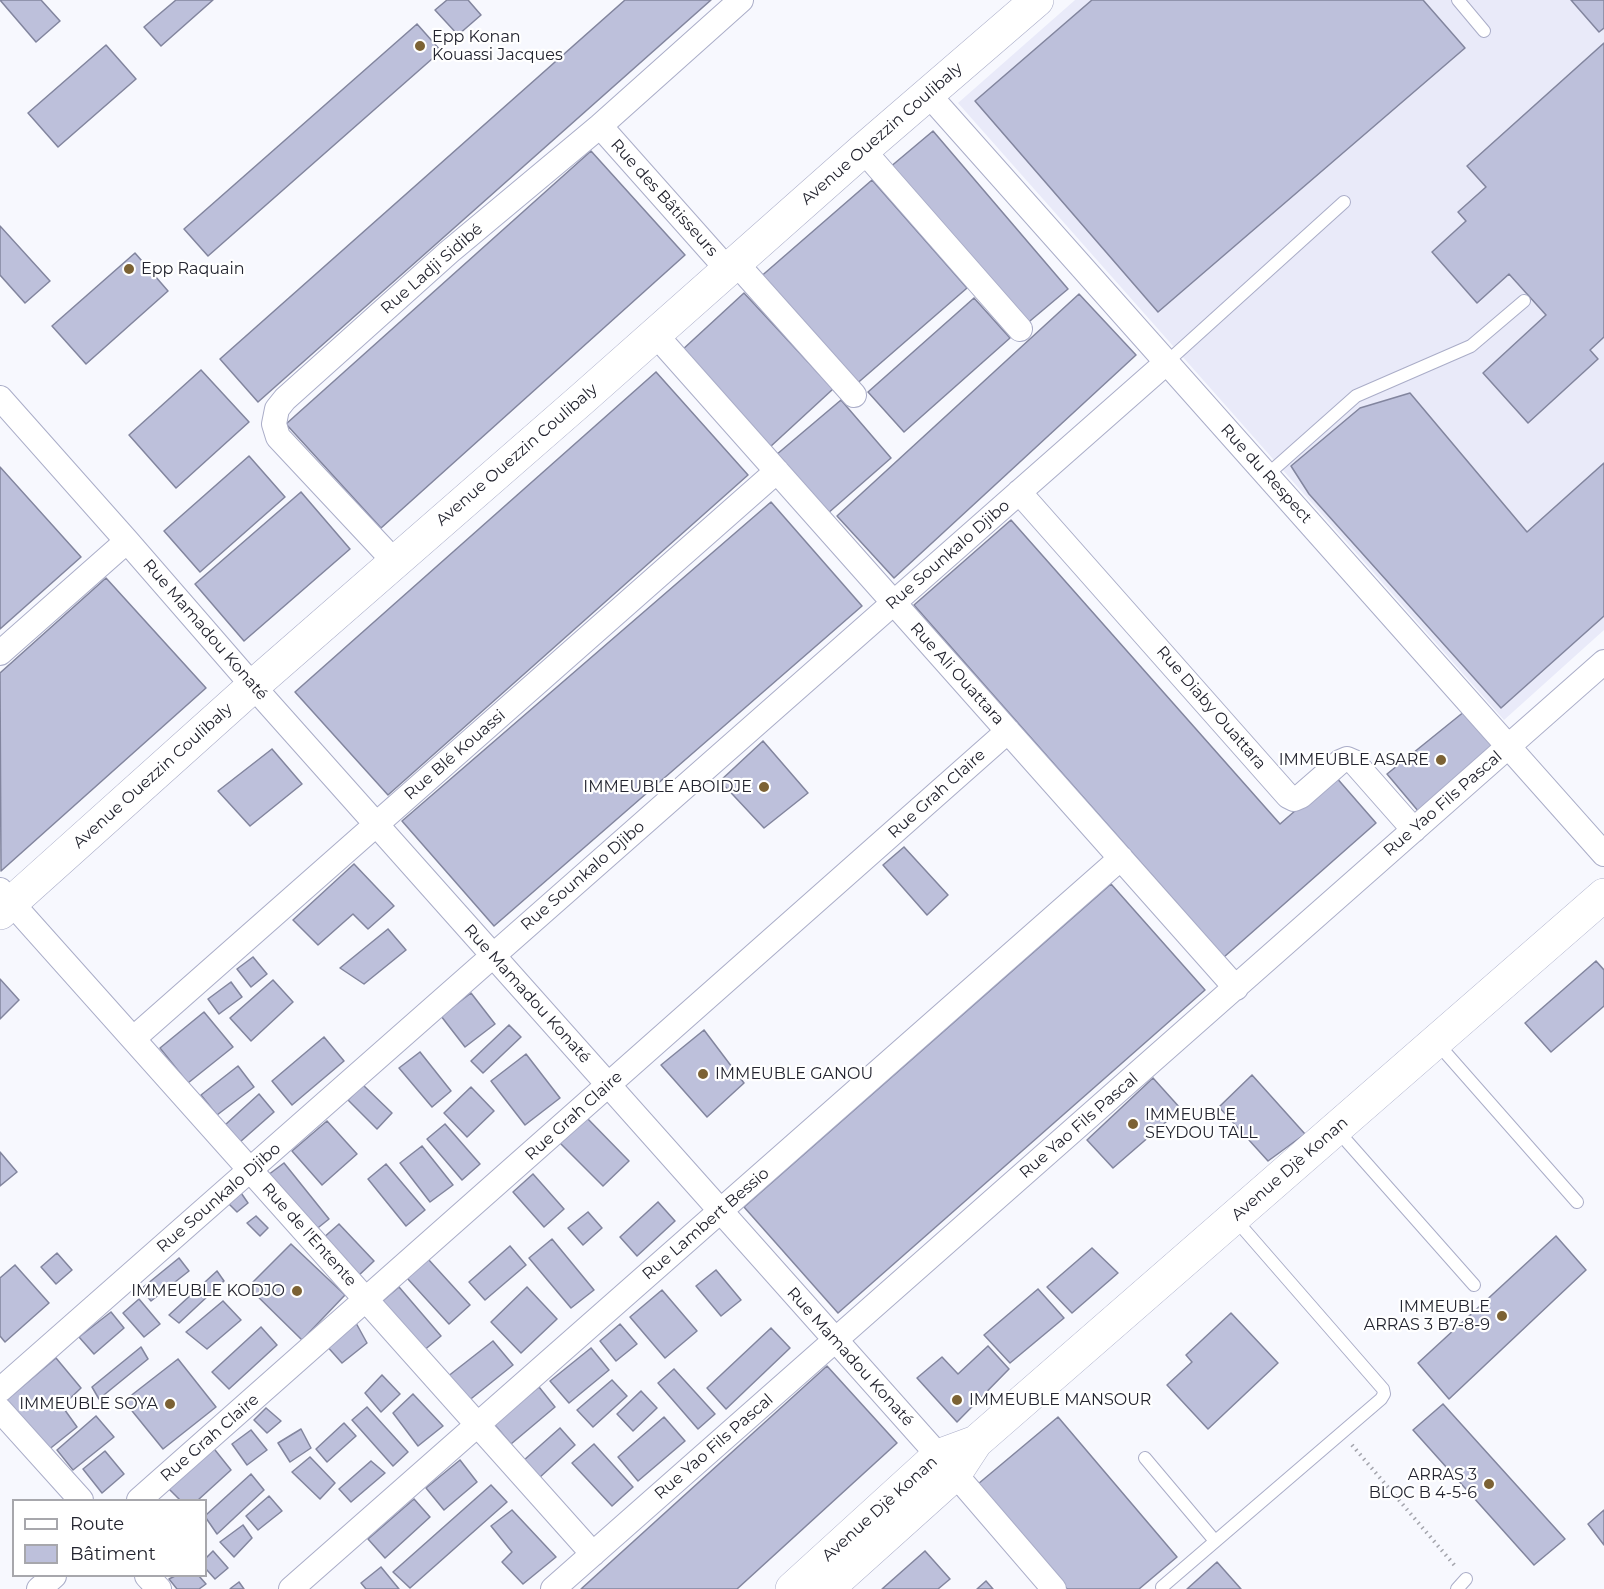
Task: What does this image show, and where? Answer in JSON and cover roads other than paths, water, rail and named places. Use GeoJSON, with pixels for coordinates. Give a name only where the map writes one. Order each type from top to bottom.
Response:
{"type":"FeatureCollection","features":[{"type":"Feature","properties":{"kind":"street","name":"Rue Ladji Sidibé"},"geometry":{"type":"LineString","coordinates":[[395,562],[278,437],[274,424],[277,410],[285,399],[441,260],[600,126],[741,0]]}},
{"type":"Feature","properties":{"kind":"street","name":"Avenue Ouezzin Coulibaly"},"geometry":{"type":"LineString","coordinates":[[4,902],[1037,0]]}},
{"type":"Feature","properties":{"kind":"street","name":"Rue du Respect"},"geometry":{"type":"LineString","coordinates":[[928,94],[1604,854]]}},
{"type":"Feature","properties":{"kind":"street","name":"Rue des Bâtisseurs"},"geometry":{"type":"LineString","coordinates":[[600,126],[854,395]]}},
{"type":"Feature","properties":{"kind":"street"},"geometry":{"type":"LineString","coordinates":[[863,150],[1020,329]]}},
{"type":"Feature","properties":{"kind":"street","name":"Rue Ali Ouattara"},"geometry":{"type":"LineString","coordinates":[[654,334],[1236,988]]}},
{"type":"Feature","properties":{"kind":"street","name":"Rue Sounkalo Djibo"},"geometry":{"type":"LineString","coordinates":[[0,1390],[1167,362]]}},
{"type":"Feature","properties":{"kind":"street","name":"Rue Mamadou Konaté"},"geometry":{"type":"LineString","coordinates":[[5,414],[127,541],[376,825],[947,1465],[1054,1589]]}},
{"type":"Feature","properties":{"kind":"street","name":"Rue Blé Kouassi"},"geometry":{"type":"LineString","coordinates":[[134,1038],[777,471]]}},
{"type":"Feature","properties":{"kind":"street","name":"Rue Diaby Ouattara"},"geometry":{"type":"LineString","coordinates":[[1019,492],[1288,796],[1294,799],[1301,796],[1340,762],[1347,759],[1354,762],[1414,830]]}},
{"type":"Feature","properties":{"kind":"street"},"geometry":{"type":"LineString","coordinates":[[0,653],[127,541]]}},
{"type":"Feature","properties":{"kind":"street","name":"Rue Yao Fils Pascal"},"geometry":{"type":"LineString","coordinates":[[553,1589],[1604,662]]}},
{"type":"Feature","properties":{"kind":"street","name":"Rue Grah Claire"},"geometry":{"type":"LineString","coordinates":[[140,1499],[1008,731]]}},
{"type":"Feature","properties":{"kind":"street","name":"Rue Lambert Bessio"},"geometry":{"type":"LineString","coordinates":[[291,1589],[1121,858]]}},
{"type":"Feature","properties":{"kind":"street","name":"Avenue Djè Konan"},"geometry":{"type":"LineString","coordinates":[[792,1589],[976,1442],[1604,895]]}},
{"type":"Feature","properties":{"kind":"street","name":"Rue de l'Entente"},"geometry":{"type":"LineString","coordinates":[[4,902],[134,1038],[593,1554]]}},
{"type":"Feature","properties":{"kind":"street"},"geometry":{"type":"LineString","coordinates":[[0,1410],[80,1499]]}},
{"type":"Feature","properties":{"kind":"street","name":"Avenue Djè Konan"},"geometry":{"type":"LineString","coordinates":[[827,1589],[947,1465]]}},
{"type":"Feature","properties":{"kind":"street"},"geometry":{"type":"LineString","coordinates":[[39,1589],[52,1577]]}},
{"type":"Feature","properties":{"kind":"street"},"geometry":{"type":"LineString","coordinates":[[149,1577],[159,1589]]}},
{"type":"Feature","properties":{"kind":"lane"},"geometry":{"type":"LineString","coordinates":[[1458,0],[1484,31]]}},
{"type":"Feature","properties":{"kind":"lane"},"geometry":{"type":"LineString","coordinates":[[1167,362],[1344,202]]}},
{"type":"Feature","properties":{"kind":"lane"},"geometry":{"type":"LineString","coordinates":[[1267,475],[1356,396],[1471,346],[1524,301]]}},
{"type":"Feature","properties":{"kind":"lane"},"geometry":{"type":"LineString","coordinates":[[1436,1042],[1577,1202]]}},
{"type":"Feature","properties":{"kind":"lane"},"geometry":{"type":"LineString","coordinates":[[1336,1129],[1474,1285]]}},
{"type":"Feature","properties":{"kind":"lane"},"geometry":{"type":"LineString","coordinates":[[1162,1587],[1381,1399],[1384,1394],[1383,1389],[1234,1218]]}},
{"type":"Feature","properties":{"kind":"lane"},"geometry":{"type":"LineString","coordinates":[[1145,1458],[1215,1541]]}},
{"type":"Feature","properties":{"kind":"lane"},"geometry":{"type":"LineString","coordinates":[[1457,1589],[1466,1579]]}},
{"type":"Feature","properties":{"kind":"place","name":"Epp Konan Kouassi Jacques"},"geometry":{"type":"Point","coordinates":[420,46]}},
{"type":"Feature","properties":{"kind":"place","name":"Epp Raquain"},"geometry":{"type":"Point","coordinates":[129,269]}},
{"type":"Feature","properties":{"kind":"place","name":"IMMEUBLE ASARE"},"geometry":{"type":"Point","coordinates":[1441,760]}},
{"type":"Feature","properties":{"kind":"place","name":"IMMEUBLE ABOIDJE"},"geometry":{"type":"Point","coordinates":[764,787]}},
{"type":"Feature","properties":{"kind":"place","name":"IMMEUBLE GANOU"},"geometry":{"type":"Point","coordinates":[703,1074]}},
{"type":"Feature","properties":{"kind":"place","name":"IMMEUBLE SEYDOU TALL"},"geometry":{"type":"Point","coordinates":[1133,1124]}},
{"type":"Feature","properties":{"kind":"place","name":"IMMEUBLE KODJO"},"geometry":{"type":"Point","coordinates":[297,1291]}},
{"type":"Feature","properties":{"kind":"place","name":"IMMEUBLE ARRAS 3 B7-8-9"},"geometry":{"type":"Point","coordinates":[1502,1316]}},
{"type":"Feature","properties":{"kind":"place","name":"IMMEUBLE MANSOUR"},"geometry":{"type":"Point","coordinates":[957,1400]}},
{"type":"Feature","properties":{"kind":"place","name":"IMMEUBLE SOYA"},"geometry":{"type":"Point","coordinates":[170,1404]}},
{"type":"Feature","properties":{"kind":"place","name":"ARRAS 3 BLOC B 4-5-6"},"geometry":{"type":"Point","coordinates":[1489,1484]}}]}
